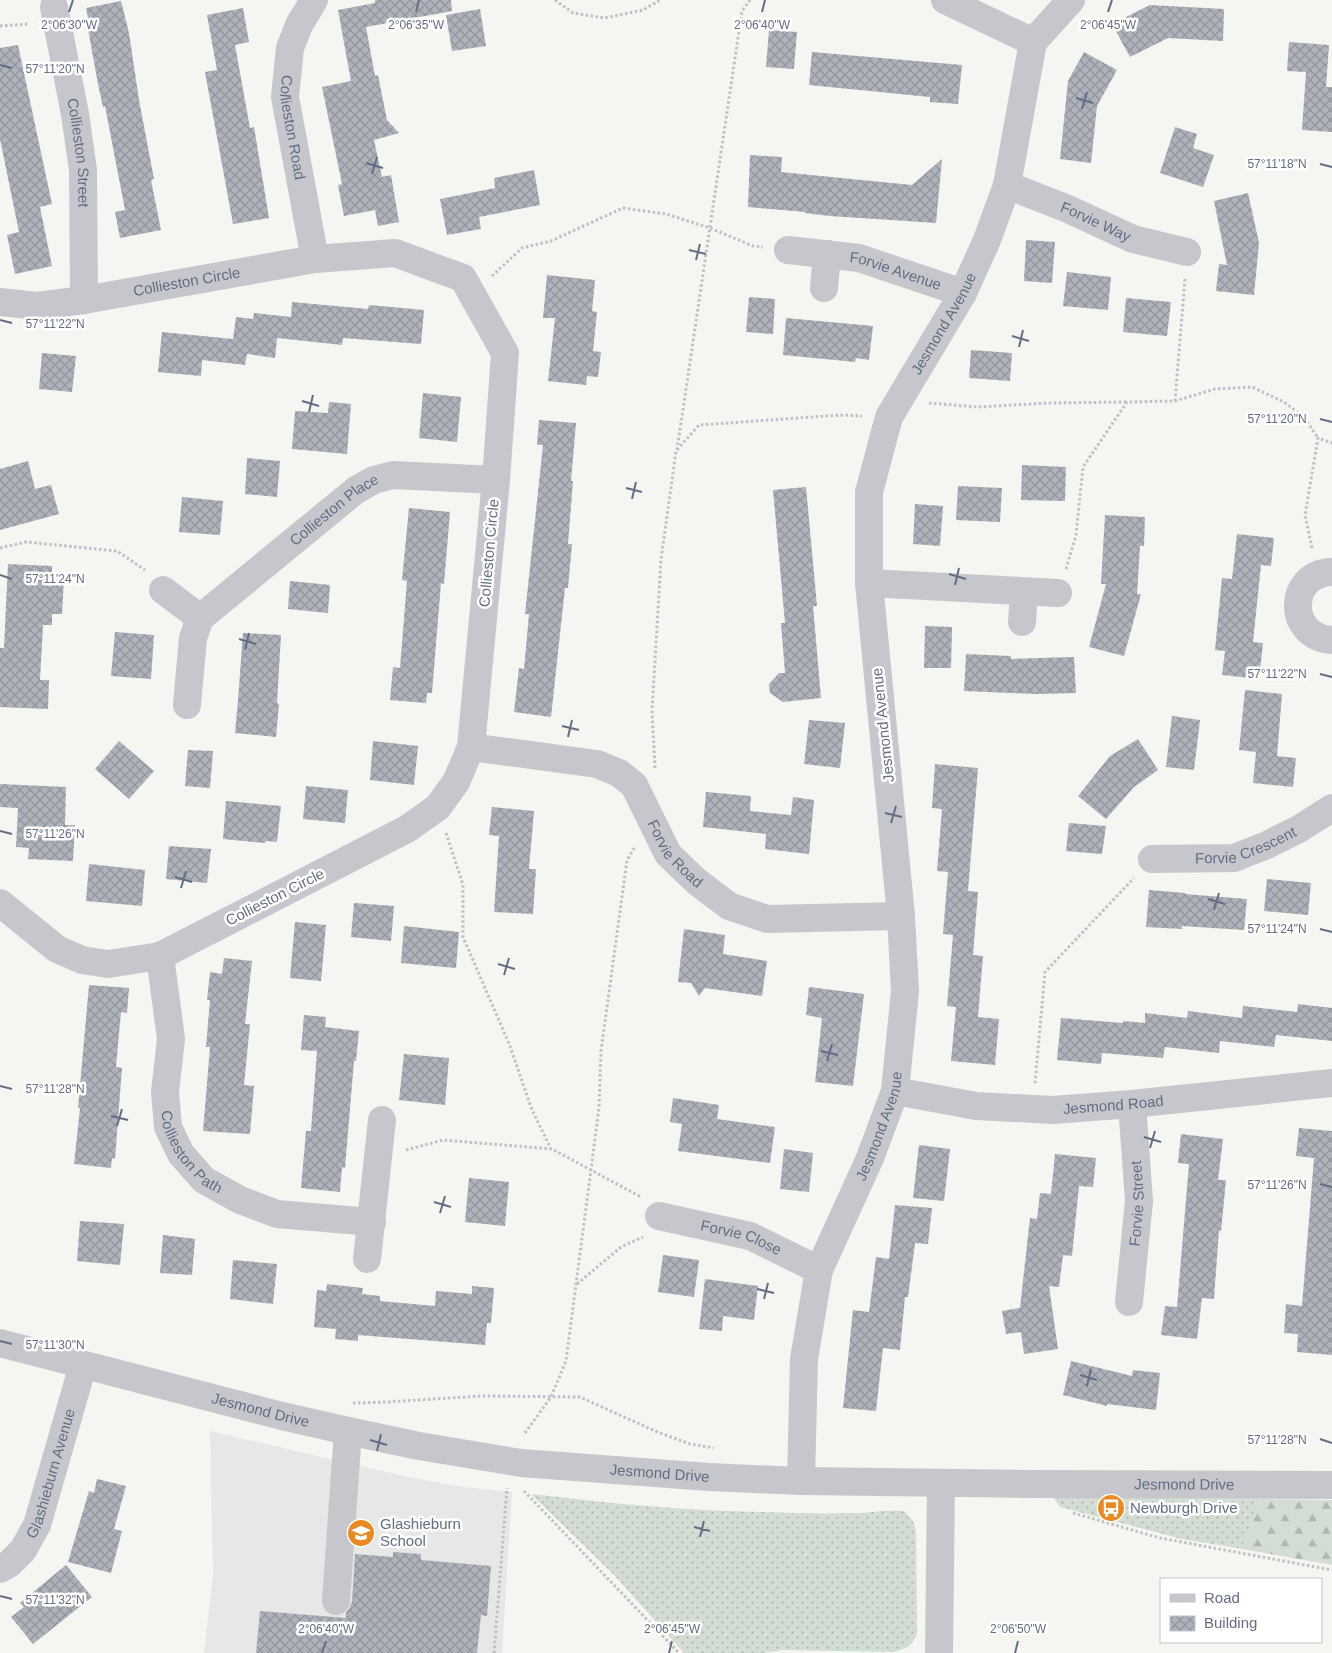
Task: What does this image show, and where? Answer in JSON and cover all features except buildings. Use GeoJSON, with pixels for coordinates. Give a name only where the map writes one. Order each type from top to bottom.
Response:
{"type":"FeatureCollection","features":[{"type":"Feature","properties":{"kind":"street","name":"Collieston Road"},"geometry":{"type":"LineString","coordinates":[[314,0],[299,25],[290,48],[284,97],[315,259]]}},
{"type":"Feature","properties":{"kind":"street"},"geometry":{"type":"LineString","coordinates":[[945,0],[1033,42],[1071,0]]}},
{"type":"Feature","properties":{"kind":"street","name":"Collieston Street"},"geometry":{"type":"LineString","coordinates":[[54,7],[83,170],[84,300]]}},
{"type":"Feature","properties":{"kind":"street","name":"Jesmond Avenue"},"geometry":{"type":"LineString","coordinates":[[801,1481],[804,1360],[819,1270],[870,1158],[895,1091],[905,991],[901,916],[869,583],[869,492],[889,417],[963,293],[987,240],[1007,185],[1033,42]]}},
{"type":"Feature","properties":{"kind":"street","name":"Forvie Way"},"geometry":{"type":"LineString","coordinates":[[1007,185],[1068,209],[1133,239],[1187,252]]}},
{"type":"Feature","properties":{"kind":"street","name":"Forvie Avenue"},"geometry":{"type":"LineString","coordinates":[[788,250],[859,258],[963,293]]}},
{"type":"Feature","properties":{"kind":"street","name":"Collieston Circle"},"geometry":{"type":"LineString","coordinates":[[0,302],[37,306],[84,300],[315,259],[396,253],[463,278],[474,294],[506,353],[471,747],[456,782],[438,807],[407,829],[160,956],[108,964],[82,960],[57,948],[0,903]]}},
{"type":"Feature","properties":{"kind":"street","name":"Forvie Avenue"},"geometry":{"type":"LineString","coordinates":[[824,288],[827,254]]}},
{"type":"Feature","properties":{"kind":"street","name":"Collieston Place"},"geometry":{"type":"LineString","coordinates":[[200,618],[356,490],[374,480],[393,475],[496,480]]}},
{"type":"Feature","properties":{"kind":"street"},"geometry":{"type":"LineString","coordinates":[[1325,573],[1309,580],[1302,588],[1298,598],[1297,609],[1306,629],[1314,636],[1324,640],[1332,640]]}},
{"type":"Feature","properties":{"kind":"street"},"geometry":{"type":"LineString","coordinates":[[869,583],[1058,594]]}},
{"type":"Feature","properties":{"kind":"street"},"geometry":{"type":"LineString","coordinates":[[163,590],[200,618],[193,638],[187,706]]}},
{"type":"Feature","properties":{"kind":"street"},"geometry":{"type":"LineString","coordinates":[[1022,622],[1024,592]]}},
{"type":"Feature","properties":{"kind":"street","name":"Forvie Road"},"geometry":{"type":"LineString","coordinates":[[471,747],[597,764],[619,773],[634,785],[668,854],[696,882],[735,909],[767,919],[901,916]]}},
{"type":"Feature","properties":{"kind":"street","name":"Forvie Crescent"},"geometry":{"type":"LineString","coordinates":[[1152,859],[1234,858],[1267,846],[1332,808]]}},
{"type":"Feature","properties":{"kind":"street","name":"Collieston Path"},"geometry":{"type":"LineString","coordinates":[[160,956],[171,1039],[166,1092],[168,1127],[181,1154],[204,1180],[240,1200],[277,1214],[372,1222]]}},
{"type":"Feature","properties":{"kind":"street","name":"Jesmond Road"},"geometry":{"type":"LineString","coordinates":[[895,1091],[976,1106],[1053,1110],[1132,1104],[1332,1082]]}},
{"type":"Feature","properties":{"kind":"street","name":"Forvie Street"},"geometry":{"type":"LineString","coordinates":[[1129,1302],[1139,1201],[1132,1104]]}},
{"type":"Feature","properties":{"kind":"street"},"geometry":{"type":"LineString","coordinates":[[367,1260],[382,1120]]}},
{"type":"Feature","properties":{"kind":"street","name":"Forvie Close"},"geometry":{"type":"LineString","coordinates":[[659,1216],[750,1236],[819,1270]]}},
{"type":"Feature","properties":{"kind":"street","name":"Jesmond Drive"},"geometry":{"type":"LineString","coordinates":[[0,1343],[348,1431],[419,1446],[521,1463],[709,1477],[801,1481],[1332,1485]]}},
{"type":"Feature","properties":{"kind":"street","name":"Glashieburn Avenue"},"geometry":{"type":"LineString","coordinates":[[0,1569],[9,1564],[23,1550],[37,1524],[83,1365]]}},
{"type":"Feature","properties":{"kind":"street"},"geometry":{"type":"LineString","coordinates":[[336,1601],[348,1431]]}},
{"type":"Feature","properties":{"kind":"street"},"geometry":{"type":"LineString","coordinates":[[939,1653],[941,1482]]}},
{"type":"Feature","properties":{"kind":"path"},"geometry":{"type":"LineString","coordinates":[[555,0],[573,13],[604,18],[643,10],[660,0]]}},
{"type":"Feature","properties":{"kind":"path"},"geometry":{"type":"LineString","coordinates":[[676,451],[742,11],[750,0]]}},
{"type":"Feature","properties":{"kind":"path"},"geometry":{"type":"LineString","coordinates":[[474,294],[522,248],[551,241],[622,208],[666,214],[710,228],[753,246],[788,250]]}},
{"type":"Feature","properties":{"kind":"path"},"geometry":{"type":"LineString","coordinates":[[1175,401],[1187,252]]}},
{"type":"Feature","properties":{"kind":"path"},"geometry":{"type":"LineString","coordinates":[[927,402],[978,407],[1049,403],[1175,401],[1215,389],[1252,387],[1284,402],[1304,417],[1318,438],[1332,443]]}},
{"type":"Feature","properties":{"kind":"path"},"geometry":{"type":"LineString","coordinates":[[1058,594],[1076,535],[1083,467],[1127,402]]}},
{"type":"Feature","properties":{"kind":"path"},"geometry":{"type":"LineString","coordinates":[[1318,438],[1305,515],[1325,573]]}},
{"type":"Feature","properties":{"kind":"path"},"geometry":{"type":"LineString","coordinates":[[0,548],[26,542],[117,551],[158,580],[163,590]]}},
{"type":"Feature","properties":{"kind":"path"},"geometry":{"type":"LineString","coordinates":[[438,807],[463,884],[463,938],[510,1046],[532,1110],[552,1150]]}},
{"type":"Feature","properties":{"kind":"path"},"geometry":{"type":"LineString","coordinates":[[1032,1109],[1045,972],[1152,859]]}},
{"type":"Feature","properties":{"kind":"path"},"geometry":{"type":"LineString","coordinates":[[378,1158],[443,1140],[552,1150],[636,1195],[659,1204],[659,1216],[653,1232],[621,1247],[577,1284]]}},
{"type":"Feature","properties":{"kind":"path"},"geometry":{"type":"LineString","coordinates":[[348,1403],[481,1396],[580,1397],[655,1431],[690,1444],[716,1448]]}},
{"type":"Feature","properties":{"kind":"path"},"geometry":{"type":"LineString","coordinates":[[494,1653],[508,1484]]}},
{"type":"Feature","properties":{"kind":"path"},"geometry":{"type":"LineString","coordinates":[[519,1486],[679,1653]]}},
{"type":"Feature","properties":{"kind":"path"},"geometry":{"type":"LineString","coordinates":[[1066,1511],[1160,1538],[1332,1570]]}},
{"type":"Feature","properties":{"kind":"shaded area","name":"Glashieburn School"},"geometry":{"type":"Polygon","coordinates":[[[210,1431],[408,1477],[463,1487],[512,1492],[502,1653],[204,1653],[213,1574],[210,1431]]]}},
{"type":"Feature","properties":{"kind":"green space"},"geometry":{"type":"Polygon","coordinates":[[[531,1494],[705,1510],[820,1513],[904,1511],[913,1521],[916,1530],[917,1634],[908,1646],[893,1652],[783,1650],[764,1653],[684,1653],[613,1574],[531,1494]]]}},
{"type":"Feature","properties":{"kind":"green space"},"geometry":{"type":"Polygon","coordinates":[[[1053,1497],[1260,1499],[1242,1549],[1182,1539],[1060,1507],[1053,1497]]]}},
{"type":"Feature","properties":{"kind":"green space"},"geometry":{"type":"Polygon","coordinates":[[[1260,1499],[1332,1500],[1332,1565],[1242,1549],[1260,1499]]]}},
{"type":"Feature","properties":{"kind":"place","name":"Newburgh Drive"},"geometry":{"type":"Point","coordinates":[1111,1508]}},
{"type":"Feature","properties":{"kind":"place","name":"Glashieburn School"},"geometry":{"type":"Point","coordinates":[361,1533]}}]}
